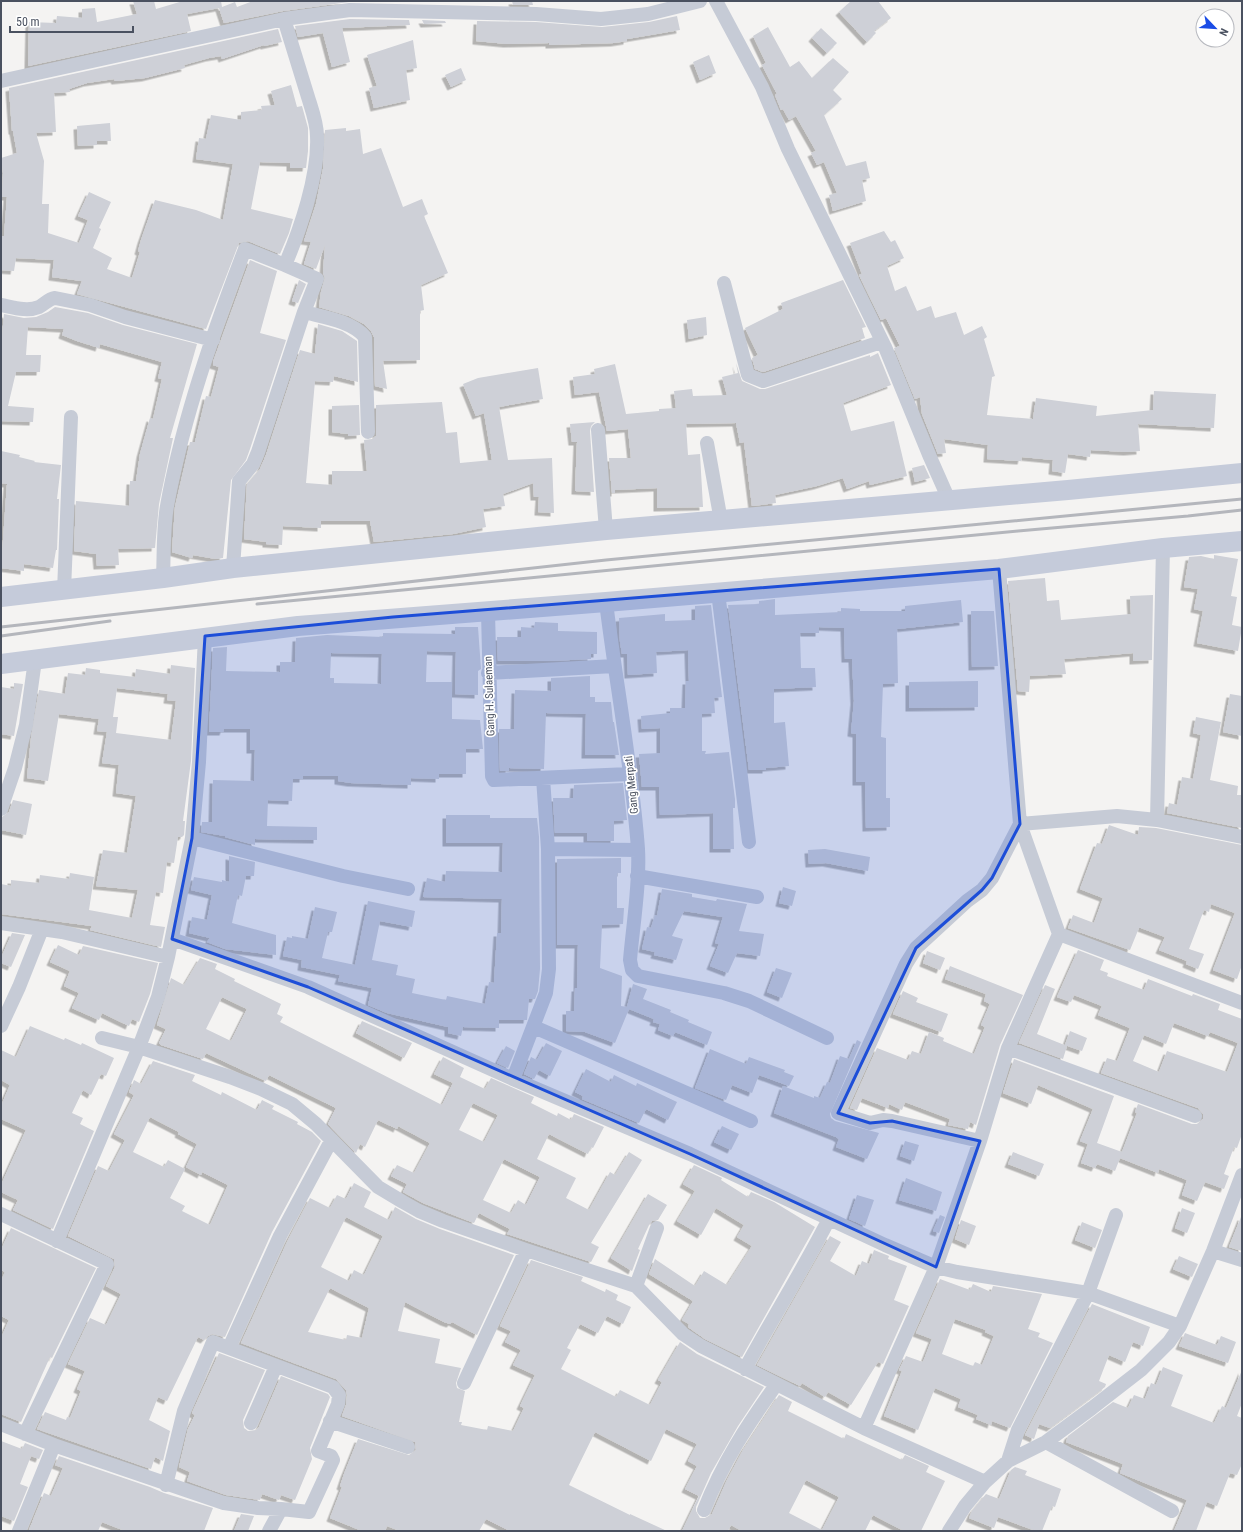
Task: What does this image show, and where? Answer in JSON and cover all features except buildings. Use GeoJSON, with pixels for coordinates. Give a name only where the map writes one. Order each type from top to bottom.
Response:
{"type":"FeatureCollection","features":[{"type":"Feature","properties":{"kind":"main road"},"geometry":{"type":"LineString","coordinates":[[1,597],[64,591],[232,568],[606,530],[722,521],[1242,473]]}},
{"type":"Feature","properties":{"kind":"main road"},"geometry":{"type":"LineString","coordinates":[[1,664],[205,636],[393,617],[488,612],[999,569],[1163,548],[1242,541]]}},
{"type":"Feature","properties":{"kind":"street"},"geometry":{"type":"LineString","coordinates":[[1,82],[284,19],[350,10],[454,6],[601,19],[648,14],[678,4],[700,1]]}},
{"type":"Feature","properties":{"kind":"street"},"geometry":{"type":"LineString","coordinates":[[716,1],[762,87],[788,149],[881,342],[885,347],[949,500]]}},
{"type":"Feature","properties":{"kind":"street"},"geometry":{"type":"LineString","coordinates":[[284,19],[304,85],[317,136],[316,161],[305,208],[296,241],[285,265]]}},
{"type":"Feature","properties":{"kind":"street"},"geometry":{"type":"LineString","coordinates":[[163,578],[167,508],[177,458],[221,312],[245,249],[317,279],[304,312],[258,452],[249,470],[239,481],[232,568]]}},
{"type":"Feature","properties":{"kind":"street"},"geometry":{"type":"LineString","coordinates":[[724,283],[748,375],[762,381],[881,342]]}},
{"type":"Feature","properties":{"kind":"street"},"geometry":{"type":"LineString","coordinates":[[1,304],[18,308],[36,308],[49,299],[55,298],[90,306],[125,317],[213,340]]}},
{"type":"Feature","properties":{"kind":"street"},"geometry":{"type":"LineString","coordinates":[[304,312],[356,328],[365,337],[368,432]]}},
{"type":"Feature","properties":{"kind":"street"},"geometry":{"type":"LineString","coordinates":[[64,591],[71,417]]}},
{"type":"Feature","properties":{"kind":"street"},"geometry":{"type":"LineString","coordinates":[[598,430],[606,530]]}},
{"type":"Feature","properties":{"kind":"street"},"geometry":{"type":"LineString","coordinates":[[707,443],[722,521]]}},
{"type":"Feature","properties":{"kind":"street"},"geometry":{"type":"LineString","coordinates":[[1157,820],[1163,548]]}},
{"type":"Feature","properties":{"kind":"street"},"geometry":{"type":"LineString","coordinates":[[864,1428],[936,1267],[980,1141],[1008,1048],[1059,934],[1020,824],[999,569]]}},
{"type":"Feature","properties":{"kind":"street"},"geometry":{"type":"LineString","coordinates":[[718,592],[749,842]]}},
{"type":"Feature","properties":{"kind":"street","name":"Gang Merpati"},"geometry":{"type":"LineString","coordinates":[[606,602],[623,721],[638,850],[630,960],[632,970],[638,976],[724,993],[750,1001],[827,1038]]}},
{"type":"Feature","properties":{"kind":"street","name":"Gang H. Sulaeman"},"geometry":{"type":"LineString","coordinates":[[488,612],[488,673],[492,776],[494,780],[543,778]]}},
{"type":"Feature","properties":{"kind":"street"},"geometry":{"type":"LineString","coordinates":[[58,1242],[139,1047],[158,996],[168,957],[192,838],[199,762],[205,636]]}},
{"type":"Feature","properties":{"kind":"street"},"geometry":{"type":"LineString","coordinates":[[1,809],[16,768],[24,732],[35,660]]}},
{"type":"Feature","properties":{"kind":"street"},"geometry":{"type":"LineString","coordinates":[[488,673],[614,666]]}},
{"type":"Feature","properties":{"kind":"street"},"geometry":{"type":"LineString","coordinates":[[514,1079],[546,993],[549,969],[548,849],[543,778],[629,774]]}},
{"type":"Feature","properties":{"kind":"street"},"geometry":{"type":"LineString","coordinates":[[1020,824],[1117,816],[1157,820],[1242,837]]}},
{"type":"Feature","properties":{"kind":"street"},"geometry":{"type":"LineString","coordinates":[[980,1141],[892,1120],[883,1120],[870,1123],[838,1113],[906,964],[916,948],[967,901],[982,890],[992,878],[1020,824]]}},
{"type":"Feature","properties":{"kind":"street"},"geometry":{"type":"LineString","coordinates":[[192,838],[343,876],[408,889]]}},
{"type":"Feature","properties":{"kind":"street"},"geometry":{"type":"LineString","coordinates":[[548,849],[638,850]]}},
{"type":"Feature","properties":{"kind":"street"},"geometry":{"type":"LineString","coordinates":[[637,876],[757,897]]}},
{"type":"Feature","properties":{"kind":"street"},"geometry":{"type":"LineString","coordinates":[[1,923],[42,929],[168,957]]}},
{"type":"Feature","properties":{"kind":"street"},"geometry":{"type":"LineString","coordinates":[[1,1026],[19,987],[42,929]]}},
{"type":"Feature","properties":{"kind":"street"},"geometry":{"type":"LineString","coordinates":[[1059,934],[1242,1003]]}},
{"type":"Feature","properties":{"kind":"street"},"geometry":{"type":"LineString","coordinates":[[172,939],[308,987],[514,1079],[690,1154],[885,1245],[936,1267],[957,1272],[1088,1293],[1180,1326]]}},
{"type":"Feature","properties":{"kind":"street"},"geometry":{"type":"LineString","coordinates":[[534,1027],[751,1121]]}},
{"type":"Feature","properties":{"kind":"street"},"geometry":{"type":"LineString","coordinates":[[102,1038],[139,1047],[261,1089],[292,1104],[316,1124],[331,1141],[378,1187],[408,1205],[443,1221],[636,1286],[683,1334],[701,1346],[864,1428],[985,1482]]}},
{"type":"Feature","properties":{"kind":"street"},"geometry":{"type":"LineString","coordinates":[[1008,1048],[1195,1116]]}},
{"type":"Feature","properties":{"kind":"street"},"geometry":{"type":"LineString","coordinates":[[229,1348],[280,1236],[331,1141]]}},
{"type":"Feature","properties":{"kind":"street"},"geometry":{"type":"LineString","coordinates":[[949,1531],[965,1506],[985,1482],[1008,1461],[1046,1442],[1141,1370],[1169,1342],[1180,1326],[1213,1251],[1242,1175]]}},
{"type":"Feature","properties":{"kind":"street"},"geometry":{"type":"LineString","coordinates":[[1,1214],[58,1242],[105,1262],[107,1267],[26,1434]]}},
{"type":"Feature","properties":{"kind":"street"},"geometry":{"type":"LineString","coordinates":[[1008,1461],[1018,1430],[1088,1293],[1116,1216]]}},
{"type":"Feature","properties":{"kind":"street"},"geometry":{"type":"LineString","coordinates":[[745,1369],[772,1319],[810,1257],[829,1219]]}},
{"type":"Feature","properties":{"kind":"street"},"geometry":{"type":"LineString","coordinates":[[636,1286],[657,1228]]}},
{"type":"Feature","properties":{"kind":"street"},"geometry":{"type":"LineString","coordinates":[[464,1383],[526,1250]]}},
{"type":"Feature","properties":{"kind":"street"},"geometry":{"type":"LineString","coordinates":[[1213,1251],[1242,1260]]}},
{"type":"Feature","properties":{"kind":"street"},"geometry":{"type":"LineString","coordinates":[[1,1424],[54,1445],[166,1485],[224,1503],[258,1508],[309,1512],[333,1460],[332,1456],[318,1451],[339,1400],[336,1390],[333,1387],[213,1342],[184,1412],[166,1485]]}},
{"type":"Feature","properties":{"kind":"street"},"geometry":{"type":"LineString","coordinates":[[251,1423],[276,1366]]}},
{"type":"Feature","properties":{"kind":"street"},"geometry":{"type":"LineString","coordinates":[[704,1510],[729,1454],[776,1385]]}},
{"type":"Feature","properties":{"kind":"street"},"geometry":{"type":"LineString","coordinates":[[330,1421],[408,1447]]}},
{"type":"Feature","properties":{"kind":"street"},"geometry":{"type":"LineString","coordinates":[[1046,1442],[1172,1511]]}},
{"type":"Feature","properties":{"kind":"street"},"geometry":{"type":"LineString","coordinates":[[19,1531],[54,1445]]}},
{"type":"Feature","properties":{"kind":"street"},"geometry":{"type":"LineString","coordinates":[[269,1531],[281,1509]]}},
{"type":"Feature","properties":{"kind":"highlighted area"},"geometry":{"type":"Polygon","coordinates":[[[999,569],[1020,824],[992,878],[982,890],[916,948],[838,1113],[870,1123],[892,1121],[980,1141],[936,1267],[690,1154],[308,987],[172,939],[192,838],[205,636],[393,617],[999,569]]]}},
{"type":"Feature","properties":{"kind":"railway"},"geometry":{"type":"LineString","coordinates":[[1,627],[606,560],[1242,499]]}},
{"type":"Feature","properties":{"kind":"railway"},"geometry":{"type":"LineString","coordinates":[[257,604],[1242,510]]}},
{"type":"Feature","properties":{"kind":"railway"},"geometry":{"type":"LineString","coordinates":[[1,636],[110,621]]}}]}
